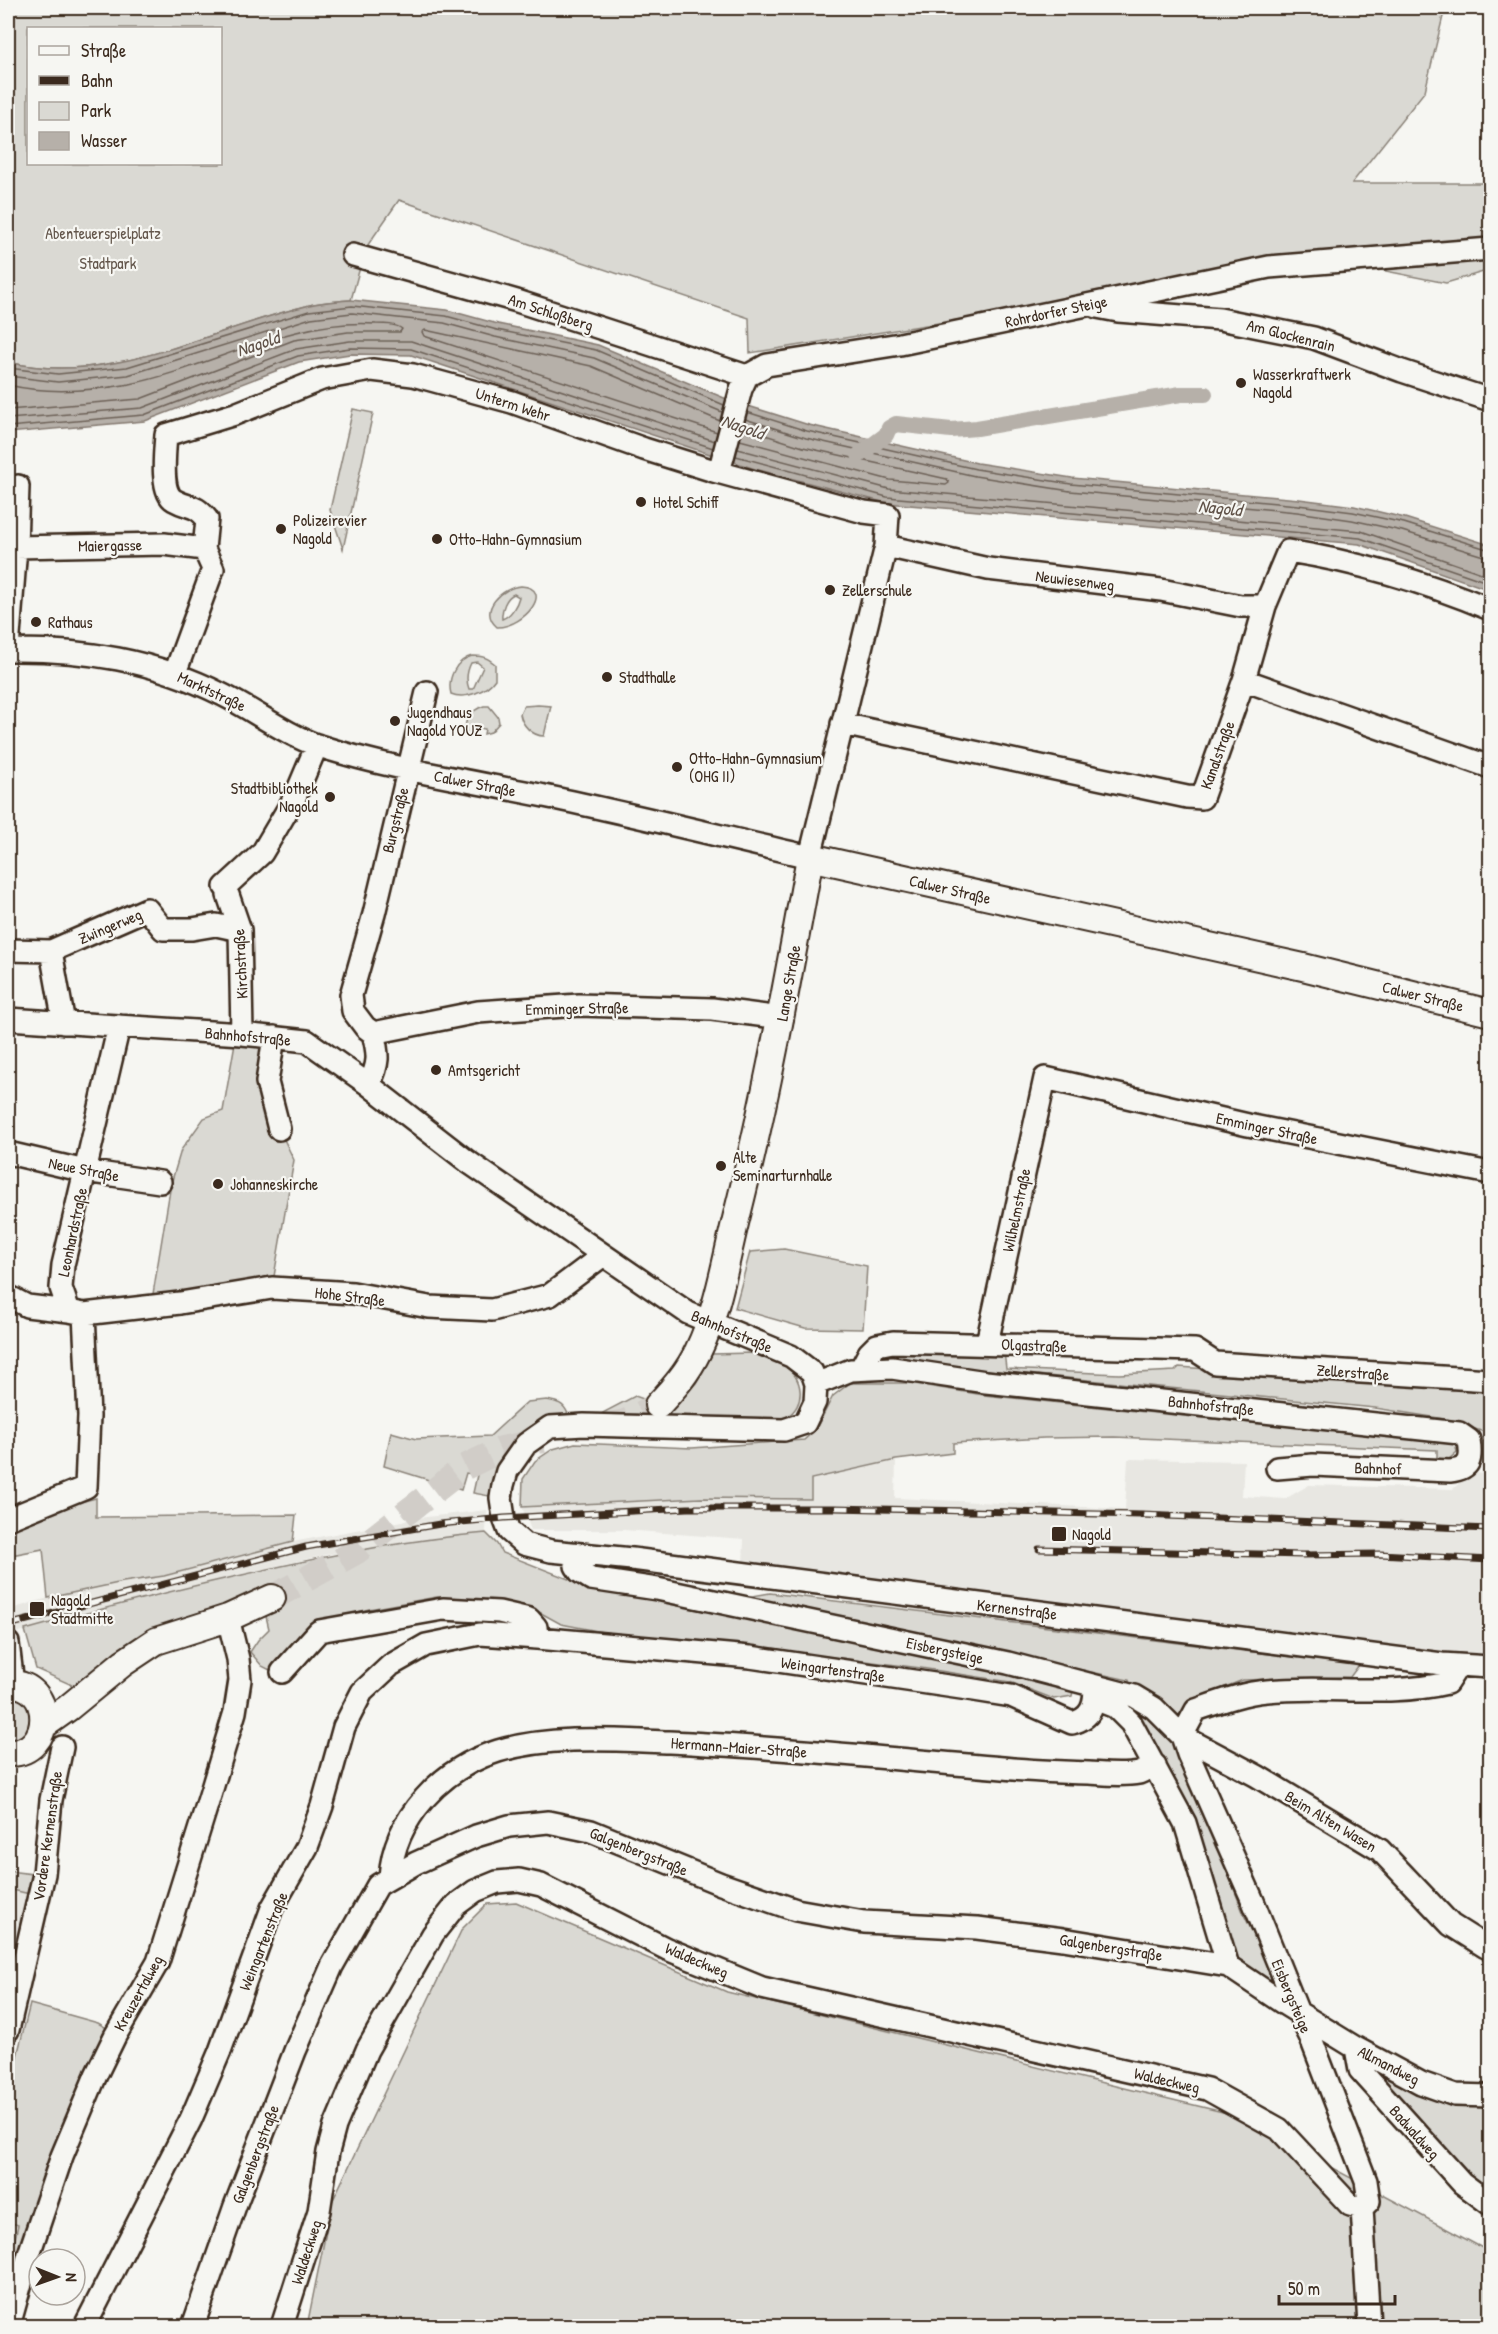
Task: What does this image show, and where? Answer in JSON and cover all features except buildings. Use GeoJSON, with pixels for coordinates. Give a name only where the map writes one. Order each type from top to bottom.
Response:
{"type":"FeatureCollection","features":[{"type":"Feature","properties":{"kind":"main road","name":"Calwer Straße"},"geometry":{"type":"LineString","coordinates":[[810,857],[1303,967],[1491,1013]]}},
{"type":"Feature","properties":{"kind":"main road","name":"Lange Straße"},"geometry":{"type":"LineString","coordinates":[[658,1406],[683,1378],[710,1323],[782,1018],[810,857]]}},
{"type":"Feature","properties":{"kind":"main road"},"geometry":{"type":"LineString","coordinates":[[44,1725],[123,1663],[156,1641],[228,1618],[272,1598]]}},
{"type":"Feature","properties":{"kind":"main road"},"geometry":{"type":"LineString","coordinates":[[8,1753],[23,1751],[33,1745],[44,1725],[39,1700],[32,1692],[10,1684]]}},
{"type":"Feature","properties":{"kind":"main road"},"geometry":{"type":"LineString","coordinates":[[39,1700],[64,1697],[88,1690]]}},
{"type":"Feature","properties":{"kind":"street","name":"Rohrdorfer Steige"},"geometry":{"type":"LineString","coordinates":[[744,382],[767,364],[900,344],[1269,267],[1491,249]]}},
{"type":"Feature","properties":{"kind":"street","name":"Am Schloßberg"},"geometry":{"type":"LineString","coordinates":[[353,255],[517,301],[744,382]]}},
{"type":"Feature","properties":{"kind":"street","name":"Am Glockenrain"},"geometry":{"type":"LineString","coordinates":[[1085,304],[1118,311],[1220,319],[1314,338],[1402,371],[1491,400]]}},
{"type":"Feature","properties":{"kind":"street","name":"Unterm Wehr"},"geometry":{"type":"LineString","coordinates":[[204,549],[207,519],[198,508],[174,500],[168,495],[165,480],[166,435],[235,414],[322,379],[372,370],[413,375],[512,402],[644,449],[720,466],[864,512],[888,515],[886,546]]}},
{"type":"Feature","properties":{"kind":"street"},"geometry":{"type":"LineString","coordinates":[[720,466],[744,382]]}},
{"type":"Feature","properties":{"kind":"street"},"geometry":{"type":"LineString","coordinates":[[8,650],[18,486]]}},
{"type":"Feature","properties":{"kind":"street","name":"Maiergasse"},"geometry":{"type":"LineString","coordinates":[[16,547],[164,544],[204,549]]}},
{"type":"Feature","properties":{"kind":"street","name":"Neuwiesenweg"},"geometry":{"type":"LineString","coordinates":[[886,546],[988,569],[1161,590],[1241,606],[1264,606]]}},
{"type":"Feature","properties":{"kind":"street","name":"Lange Straße"},"geometry":{"type":"LineString","coordinates":[[810,857],[886,546]]}},
{"type":"Feature","properties":{"kind":"street"},"geometry":{"type":"LineString","coordinates":[[175,673],[213,569],[204,549]]}},
{"type":"Feature","properties":{"kind":"street"},"geometry":{"type":"LineString","coordinates":[[1491,609],[1403,576],[1332,558],[1288,551],[1264,606],[1244,680],[1491,767]]}},
{"type":"Feature","properties":{"kind":"street","name":"Marktstraße"},"geometry":{"type":"LineString","coordinates":[[8,650],[100,655],[134,661],[175,673],[222,694],[317,745],[408,770]]}},
{"type":"Feature","properties":{"kind":"street","name":"Kanalstraße"},"geometry":{"type":"LineString","coordinates":[[842,723],[1187,797],[1202,798],[1244,680]]}},
{"type":"Feature","properties":{"kind":"street","name":"Burgstraße"},"geometry":{"type":"LineString","coordinates":[[373,1033],[365,1027],[353,1011],[351,995],[427,692]]}},
{"type":"Feature","properties":{"kind":"street","name":"Kirchstraße"},"geometry":{"type":"LineString","coordinates":[[242,1034],[240,930],[226,891],[262,853],[295,797],[317,745]]}},
{"type":"Feature","properties":{"kind":"street","name":"Calwer Straße"},"geometry":{"type":"LineString","coordinates":[[408,770],[598,807],[810,857]]}},
{"type":"Feature","properties":{"kind":"street","name":"Zwingerweg"},"geometry":{"type":"LineString","coordinates":[[8,950],[51,951],[147,909],[163,929],[192,929],[216,925],[240,930]]}},
{"type":"Feature","properties":{"kind":"street"},"geometry":{"type":"LineString","coordinates":[[51,951],[64,1023]]}},
{"type":"Feature","properties":{"kind":"street","name":"Emminger Straße"},"geometry":{"type":"LineString","coordinates":[[373,1033],[478,1012],[579,1005],[712,1009],[782,1018]]}},
{"type":"Feature","properties":{"kind":"street","name":"Bahnhofstraße"},"geometry":{"type":"LineString","coordinates":[[8,1019],[242,1034],[306,1041],[369,1085],[467,1161],[603,1256],[688,1313],[791,1356],[812,1372],[816,1384],[851,1370],[892,1368],[986,1382],[1460,1433],[1469,1440],[1472,1455]]}},
{"type":"Feature","properties":{"kind":"street","name":"Leonhardstraße"},"geometry":{"type":"LineString","coordinates":[[8,1519],[86,1487],[88,1416],[76,1312],[61,1288],[63,1265],[119,1026]]}},
{"type":"Feature","properties":{"kind":"street"},"geometry":{"type":"LineString","coordinates":[[369,1085],[379,1056],[373,1033]]}},
{"type":"Feature","properties":{"kind":"street"},"geometry":{"type":"LineString","coordinates":[[274,1037],[267,1082],[279,1130]]}},
{"type":"Feature","properties":{"kind":"street","name":"Emminger Straße"},"geometry":{"type":"LineString","coordinates":[[1046,1078],[1248,1125],[1491,1173]]}},
{"type":"Feature","properties":{"kind":"street","name":"Wilhelmstraße"},"geometry":{"type":"LineString","coordinates":[[987,1343],[1046,1078]]}},
{"type":"Feature","properties":{"kind":"street","name":"Neue Straße"},"geometry":{"type":"LineString","coordinates":[[8,1153],[85,1171],[160,1182]]}},
{"type":"Feature","properties":{"kind":"street","name":"Hohe Straße"},"geometry":{"type":"LineString","coordinates":[[8,1296],[27,1306],[76,1312],[180,1303],[272,1288],[353,1293],[429,1307],[492,1310],[550,1295],[603,1256]]}},
{"type":"Feature","properties":{"kind":"street","name":"Olgastraße"},"geometry":{"type":"LineString","coordinates":[[861,1368],[869,1353],[877,1345],[893,1342],[1196,1350],[1215,1363]]}},
{"type":"Feature","properties":{"kind":"street","name":"Zellerstraße"},"geometry":{"type":"LineString","coordinates":[[1215,1363],[1491,1380]]}},
{"type":"Feature","properties":{"kind":"street"},"geometry":{"type":"LineString","coordinates":[[576,1554],[524,1544],[509,1531],[504,1518],[501,1498],[507,1471],[526,1444],[550,1427],[584,1425],[784,1430],[805,1423],[816,1402],[816,1384]]}},
{"type":"Feature","properties":{"kind":"street","name":"Bahnhof"},"geometry":{"type":"LineString","coordinates":[[1277,1468],[1313,1465],[1450,1471],[1460,1470],[1466,1466],[1472,1455]]}},
{"type":"Feature","properties":{"kind":"street","name":"Kernenstraße"},"geometry":{"type":"LineString","coordinates":[[576,1554],[644,1560],[1458,1666],[1491,1667]]}},
{"type":"Feature","properties":{"kind":"street","name":"Eisbergsteige"},"geometry":{"type":"LineString","coordinates":[[576,1554],[576,1566],[580,1572],[591,1579],[657,1588],[1008,1663],[1095,1692],[1134,1696],[1154,1708],[1182,1736],[1310,2036],[1366,2181],[1369,2200],[1362,2208],[1369,2326]]}},
{"type":"Feature","properties":{"kind":"street"},"geometry":{"type":"LineString","coordinates":[[282,1672],[319,1631],[443,1609],[499,1612],[529,1619],[536,1627],[537,1638]]}},
{"type":"Feature","properties":{"kind":"street","name":"Kreuzertalweg"},"geometry":{"type":"LineString","coordinates":[[9,2326],[29,2254],[66,2146],[110,2046],[158,1962],[211,1792],[235,1712],[240,1680],[238,1659],[228,1618]]}},
{"type":"Feature","properties":{"kind":"street","name":"Weingartenstraße"},"geometry":{"type":"LineString","coordinates":[[85,2326],[191,2119],[220,2051],[272,1908],[307,1847],[322,1806],[344,1727],[362,1692],[391,1665],[426,1645],[480,1634],[750,1657],[989,1692],[1019,1699],[1072,1723],[1091,1713],[1095,1692]]}},
{"type":"Feature","properties":{"kind":"street"},"geometry":{"type":"LineString","coordinates":[[8,1643],[10,1684]]}},
{"type":"Feature","properties":{"kind":"street"},"geometry":{"type":"LineString","coordinates":[[1182,1736],[1196,1710],[1228,1699],[1267,1691],[1421,1689],[1447,1683],[1458,1666]]}},
{"type":"Feature","properties":{"kind":"street","name":"Eisbergsteige"},"geometry":{"type":"LineString","coordinates":[[1095,1692],[1131,1723],[1185,1823],[1228,1966]]}},
{"type":"Feature","properties":{"kind":"street","name":"Beim Alten Wasen"},"geometry":{"type":"LineString","coordinates":[[1182,1736],[1257,1776],[1380,1850],[1451,1925],[1486,1947],[1491,1946]]}},
{"type":"Feature","properties":{"kind":"street","name":"Hermann-Maier-Straße"},"geometry":{"type":"LineString","coordinates":[[390,1877],[391,1860],[399,1836],[417,1806],[432,1791],[456,1770],[496,1752],[537,1742],[610,1740],[742,1745],[1053,1772],[1124,1774],[1142,1772],[1155,1765]]}},
{"type":"Feature","properties":{"kind":"street","name":"Vordere Kernenstraße"},"geometry":{"type":"LineString","coordinates":[[8,2030],[45,1874],[51,1800],[62,1747]]}},
{"type":"Feature","properties":{"kind":"street","name":"Galgenbergstraße"},"geometry":{"type":"LineString","coordinates":[[193,2326],[235,2206],[295,2051],[332,1966],[378,1885],[450,1847],[509,1826],[548,1822],[591,1831],[721,1884],[796,1910],[864,1922],[977,1928],[1031,1935],[1228,1966],[1297,2010]]}},
{"type":"Feature","properties":{"kind":"street","name":"Waldeckweg"},"geometry":{"type":"LineString","coordinates":[[282,2326],[319,2211],[328,2152],[335,2126],[368,2050],[433,1934],[456,1905],[474,1891],[497,1882],[519,1880],[541,1885],[667,1949],[762,1988],[1207,2089],[1279,2129],[1350,2205],[1362,2208]]}},
{"type":"Feature","properties":{"kind":"street","name":"Allmandweg"},"geometry":{"type":"LineString","coordinates":[[1297,2010],[1356,2048],[1421,2083],[1455,2095],[1491,2096]]}},
{"type":"Feature","properties":{"kind":"street","name":"Badwaldweg"},"geometry":{"type":"LineString","coordinates":[[1356,2048],[1360,2070],[1462,2183],[1491,2204]]}},
{"type":"Feature","properties":{"kind":"shaded area"},"geometry":{"type":"Polygon","coordinates":[[[1128,1459],[1244,1461],[1242,1496],[1285,1499],[1309,1485],[1453,1489],[1470,1473],[1490,1474],[1490,1659],[1167,1627],[743,1565],[744,1539],[624,1530],[531,1530],[522,1507],[701,1498],[810,1499],[811,1479],[896,1460],[895,1498],[1125,1509],[1128,1459]]]}},
{"type":"Feature","properties":{"kind":"shaded area"},"geometry":{"type":"Polygon","coordinates":[[[487,1510],[486,1533],[440,1537],[325,1555],[161,1593],[8,1635],[8,1610],[48,1598],[164,1576],[293,1542],[418,1518],[487,1510]]]}},
{"type":"Feature","properties":{"kind":"shaded area"},"geometry":{"type":"Polygon","coordinates":[[[8,1877],[32,1884],[8,2000],[8,1877]]]}},
{"type":"Feature","properties":{"kind":"green space"},"geometry":{"type":"Polygon","coordinates":[[[8,8],[1445,8],[1425,91],[1352,183],[1490,183],[1490,270],[1446,283],[1376,269],[1288,262],[1127,293],[750,353],[749,318],[399,200],[365,249],[351,300],[306,306],[121,362],[84,367],[46,368],[8,362],[8,8]]]}},
{"type":"Feature","properties":{"kind":"green space"},"geometry":{"type":"Polygon","coordinates":[[[353,409],[373,413],[343,549],[330,510],[353,409]]]}},
{"type":"Feature","properties":{"kind":"green space"},"geometry":{"type":"Polygon","coordinates":[[[514,587],[531,588],[536,593],[536,600],[526,615],[517,621],[497,627],[490,614],[491,607],[500,595],[514,587]],[[514,594],[506,601],[502,619],[513,610],[519,597],[514,594]]]}},
{"type":"Feature","properties":{"kind":"green space"},"geometry":{"type":"Polygon","coordinates":[[[479,656],[487,658],[495,664],[495,679],[487,687],[475,693],[457,696],[451,694],[450,682],[457,666],[466,658],[479,656]],[[477,662],[471,663],[467,676],[469,689],[473,689],[483,667],[477,662]]]}},
{"type":"Feature","properties":{"kind":"green space"},"geometry":{"type":"Polygon","coordinates":[[[484,706],[489,706],[498,717],[499,723],[491,732],[484,734],[485,729],[474,727],[472,734],[466,732],[465,727],[469,716],[484,706]]]}},
{"type":"Feature","properties":{"kind":"green space"},"geometry":{"type":"Polygon","coordinates":[[[524,706],[551,706],[544,736],[528,729],[520,714],[524,706]]]}},
{"type":"Feature","properties":{"kind":"green space"},"geometry":{"type":"Polygon","coordinates":[[[274,1037],[279,1129],[294,1160],[272,1288],[151,1306],[171,1184],[181,1150],[204,1118],[223,1111],[235,1043],[274,1037]]]}},
{"type":"Feature","properties":{"kind":"green space"},"geometry":{"type":"Polygon","coordinates":[[[784,1249],[867,1266],[863,1329],[805,1328],[735,1308],[750,1252],[784,1249]]]}},
{"type":"Feature","properties":{"kind":"green space"},"geometry":{"type":"Polygon","coordinates":[[[1004,1351],[1006,1369],[1119,1374],[1175,1371],[1179,1367],[1452,1386],[1490,1378],[1490,1434],[1445,1419],[1375,1408],[883,1360],[884,1355],[1004,1351]]]}},
{"type":"Feature","properties":{"kind":"green space"},"geometry":{"type":"Polygon","coordinates":[[[752,1353],[779,1363],[790,1370],[799,1383],[800,1399],[797,1406],[783,1419],[767,1423],[593,1418],[635,1396],[672,1409],[696,1383],[712,1354],[752,1353]]]}},
{"type":"Feature","properties":{"kind":"green space"},"geometry":{"type":"Polygon","coordinates":[[[850,1383],[909,1383],[984,1395],[1251,1423],[1448,1440],[1455,1444],[1457,1452],[1448,1460],[1437,1461],[1437,1450],[1114,1437],[953,1443],[953,1453],[896,1460],[811,1479],[811,1499],[701,1498],[522,1507],[523,1479],[535,1461],[553,1449],[575,1443],[692,1448],[804,1440],[816,1429],[833,1396],[850,1383]]]}},
{"type":"Feature","properties":{"kind":"green space"},"geometry":{"type":"Polygon","coordinates":[[[547,1400],[562,1405],[568,1414],[536,1423],[513,1440],[498,1464],[489,1496],[473,1493],[477,1475],[466,1473],[461,1490],[384,1466],[391,1432],[416,1439],[490,1436],[527,1402],[547,1400]]]}},
{"type":"Feature","properties":{"kind":"green space"},"geometry":{"type":"Polygon","coordinates":[[[96,1498],[96,1517],[296,1515],[293,1542],[164,1576],[48,1598],[43,1549],[11,1555],[8,1527],[41,1512],[96,1498]]]}},
{"type":"Feature","properties":{"kind":"green space"},"geometry":{"type":"Polygon","coordinates":[[[486,1533],[502,1553],[594,1589],[701,1605],[770,1593],[1359,1665],[1350,1677],[1243,1680],[1192,1700],[1175,1719],[1174,1749],[1196,1793],[1245,1917],[1283,1994],[1234,1958],[1131,1712],[1129,1680],[1077,1669],[1072,1696],[1054,1699],[1010,1682],[791,1652],[624,1636],[561,1624],[532,1608],[497,1601],[437,1597],[369,1609],[321,1622],[297,1639],[274,1672],[262,1666],[250,1652],[269,1629],[265,1612],[245,1597],[136,1643],[74,1686],[36,1669],[25,1630],[160,1594],[303,1561],[394,1544],[486,1533]]]}},
{"type":"Feature","properties":{"kind":"green space"},"geometry":{"type":"Polygon","coordinates":[[[10,1692],[34,1708],[29,1737],[8,1745],[8,1693],[10,1692]]]}},
{"type":"Feature","properties":{"kind":"green space"},"geometry":{"type":"Polygon","coordinates":[[[8,1871],[33,1874],[30,1894],[8,1889],[8,1871]]]}},
{"type":"Feature","properties":{"kind":"green space"},"geometry":{"type":"Polygon","coordinates":[[[516,1902],[727,1992],[1231,2114],[1490,2252],[1490,2326],[307,2326],[332,2202],[462,1929],[487,1904],[516,1902]]]}},
{"type":"Feature","properties":{"kind":"green space"},"geometry":{"type":"Polygon","coordinates":[[[30,2004],[98,2023],[119,2035],[38,2247],[27,2247],[27,2276],[8,2326],[8,2269],[18,2225],[8,2222],[8,2092],[30,2004]]]}},
{"type":"Feature","properties":{"kind":"green space"},"geometry":{"type":"Polygon","coordinates":[[[1371,2065],[1490,2102],[1490,2199],[1386,2089],[1371,2065]]]}},
{"type":"Feature","properties":{"kind":"water"},"geometry":{"type":"Polygon","coordinates":[[[351,300],[447,310],[498,324],[598,345],[729,400],[809,425],[977,463],[1072,478],[1354,506],[1405,518],[1490,545],[1490,590],[1359,544],[886,503],[755,469],[411,355],[350,354],[299,362],[145,421],[8,433],[8,362],[46,368],[84,367],[121,362],[306,306],[351,300]]]}},
{"type":"Feature","properties":{"kind":"waterway"},"geometry":{"type":"LineString","coordinates":[[859,455],[886,435],[889,428],[896,424],[951,430],[977,428],[1181,394],[1205,394]]}},
{"type":"Feature","properties":{"kind":"tunnel"},"geometry":{"type":"LineString","coordinates":[[605,1426],[625,1422],[658,1405]]}},
{"type":"Feature","properties":{"kind":"tunnel"},"geometry":{"type":"LineString","coordinates":[[272,1598],[357,1551],[465,1467],[502,1449],[543,1440]]}},
{"type":"Feature","properties":{"kind":"railway"},"geometry":{"type":"LineString","coordinates":[[8,1625],[306,1547],[440,1524],[504,1518],[688,1508],[834,1508],[1142,1515],[1490,1529]]}},
{"type":"Feature","properties":{"kind":"railway"},"geometry":{"type":"LineString","coordinates":[[1039,1549],[1303,1555],[1380,1554],[1490,1560]]}},
{"type":"Feature","properties":{"kind":"place","name":"Wasserkraftwerk Nagold"},"geometry":{"type":"Point","coordinates":[1241,383]}},
{"type":"Feature","properties":{"kind":"place","name":"Hotel Schiff"},"geometry":{"type":"Point","coordinates":[641,502]}},
{"type":"Feature","properties":{"kind":"place","name":"Polizeirevier Nagold"},"geometry":{"type":"Point","coordinates":[281,529]}},
{"type":"Feature","properties":{"kind":"place","name":"Otto-Hahn-Gymnasium"},"geometry":{"type":"Point","coordinates":[437,539]}},
{"type":"Feature","properties":{"kind":"place","name":"Zellerschule"},"geometry":{"type":"Point","coordinates":[830,590]}},
{"type":"Feature","properties":{"kind":"place","name":"Rathaus"},"geometry":{"type":"Point","coordinates":[36,622]}},
{"type":"Feature","properties":{"kind":"place","name":"Stadthalle"},"geometry":{"type":"Point","coordinates":[607,677]}},
{"type":"Feature","properties":{"kind":"place","name":"Jugendhaus Nagold YOUZ"},"geometry":{"type":"Point","coordinates":[395,721]}},
{"type":"Feature","properties":{"kind":"place","name":"Otto-Hahn-Gymnasium (OHG II)"},"geometry":{"type":"Point","coordinates":[677,767]}},
{"type":"Feature","properties":{"kind":"place","name":"Stadtbibliothek Nagold"},"geometry":{"type":"Point","coordinates":[330,797]}},
{"type":"Feature","properties":{"kind":"place","name":"Amtsgericht"},"geometry":{"type":"Point","coordinates":[436,1070]}},
{"type":"Feature","properties":{"kind":"place","name":"Alte Seminarturnhalle"},"geometry":{"type":"Point","coordinates":[721,1166]}},
{"type":"Feature","properties":{"kind":"place","name":"Johanneskirche"},"geometry":{"type":"Point","coordinates":[218,1184]}},
{"type":"Feature","properties":{"kind":"place","name":"Nagold"},"geometry":{"type":"Point","coordinates":[1059,1534]}},
{"type":"Feature","properties":{"kind":"place","name":"Nagold Stadtmitte"},"geometry":{"type":"Point","coordinates":[37,1609]}},
{"type":"Feature","properties":{"kind":"park label","name":"Abenteuerspielplatz"},"geometry":{"type":"Point","coordinates":[103,233]}},
{"type":"Feature","properties":{"kind":"park label","name":"Stadtpark"},"geometry":{"type":"Point","coordinates":[108,263]}}]}
